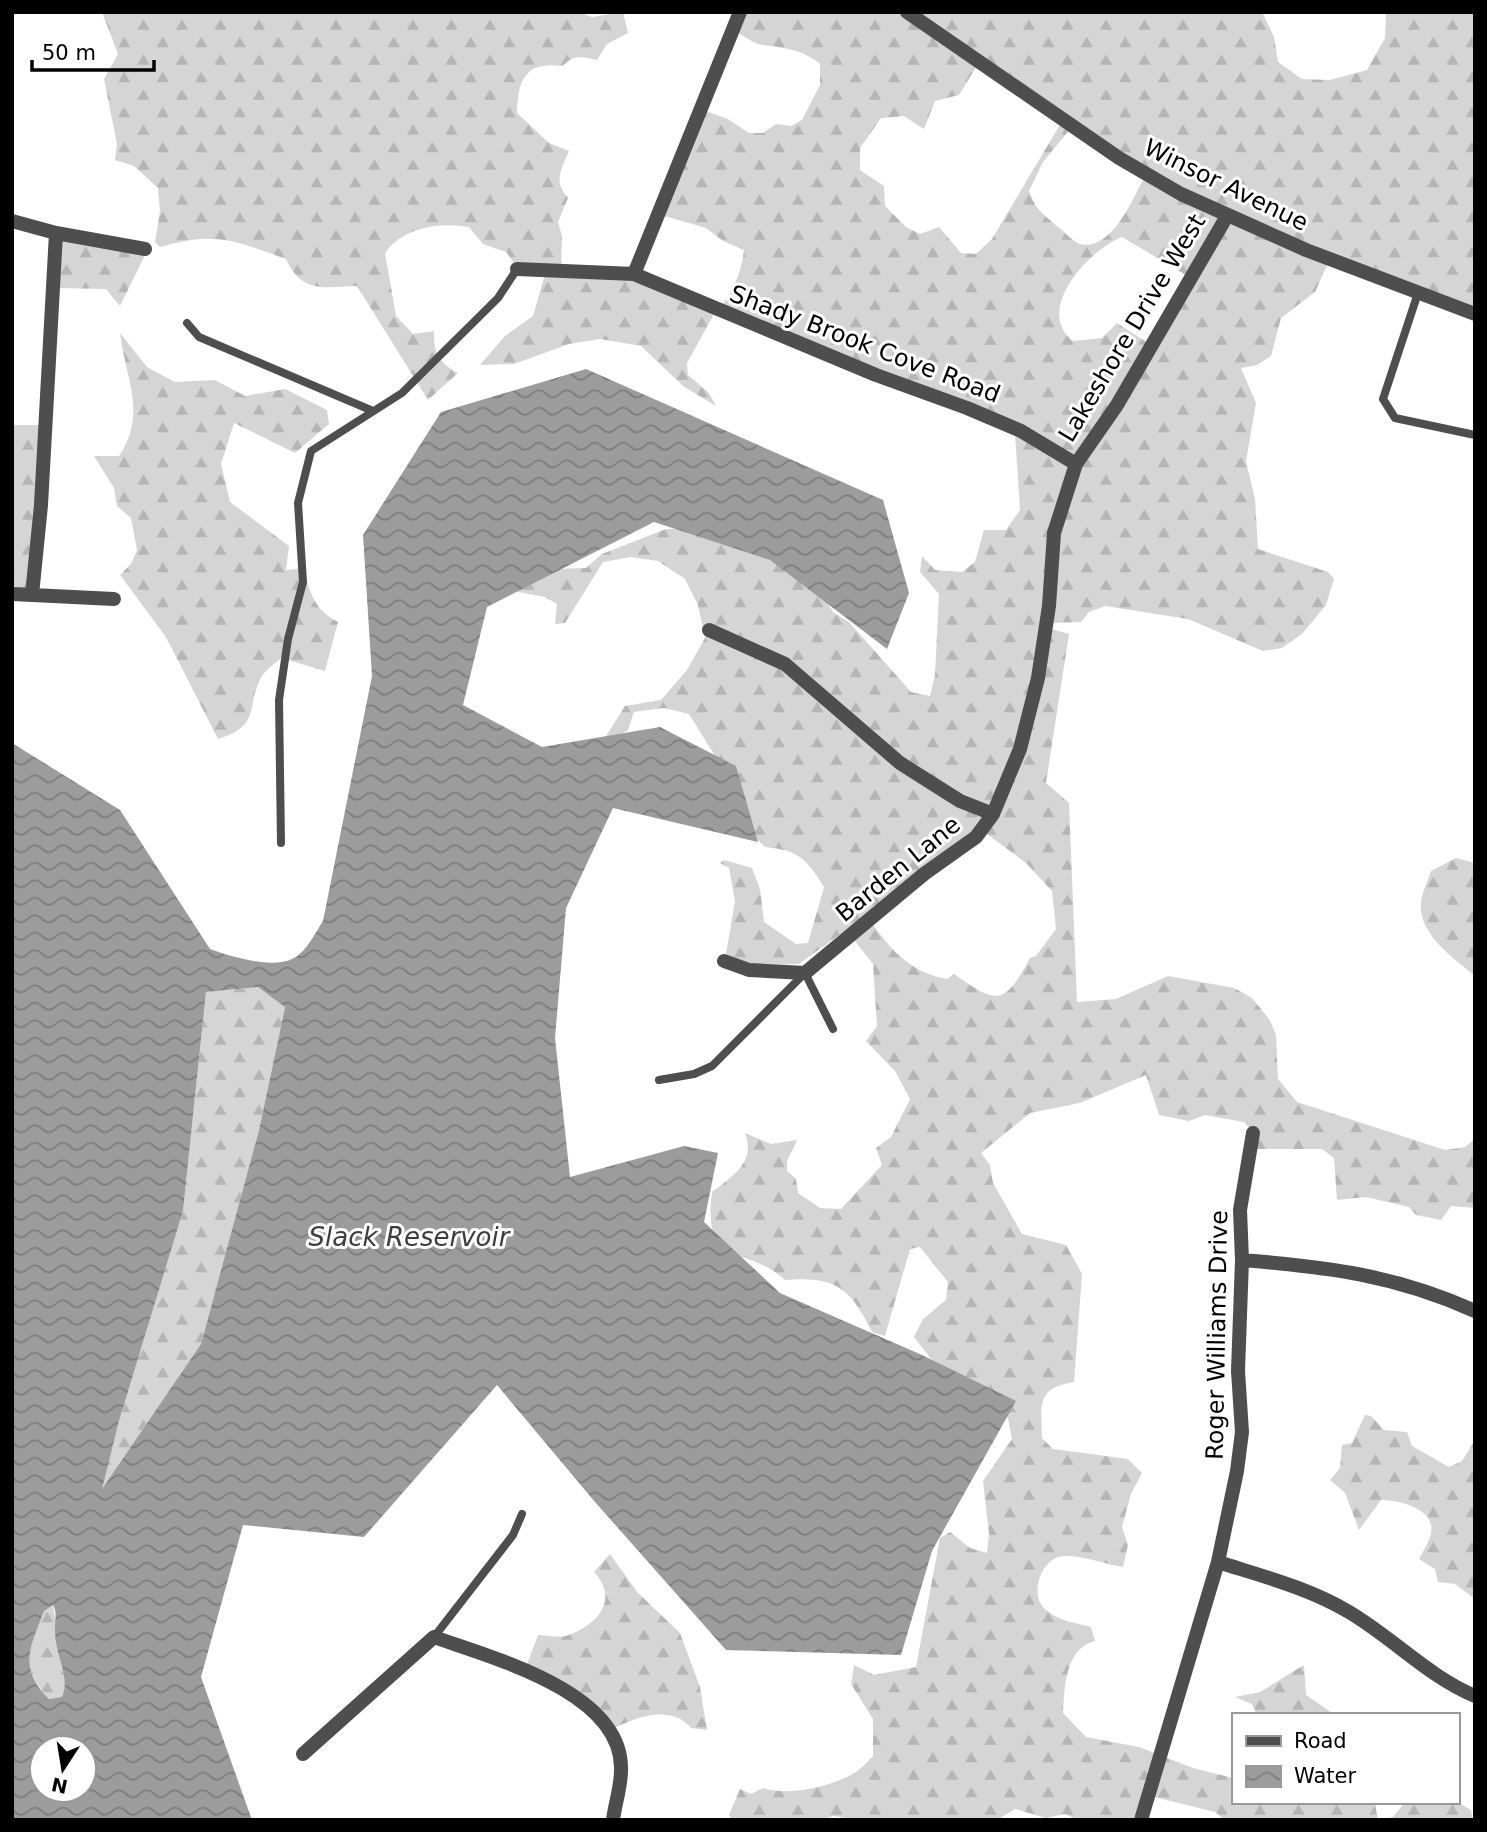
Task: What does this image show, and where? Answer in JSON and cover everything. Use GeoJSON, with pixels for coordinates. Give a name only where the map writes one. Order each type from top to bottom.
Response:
{"type":"FeatureCollection","features":[{"type":"Feature","properties":{"kind":"street"},"geometry":{"type":"LineString","coordinates":[[517,269],[634,274],[740,12]]}},
{"type":"Feature","properties":{"kind":"street","name":"Winsor Avenue"},"geometry":{"type":"LineString","coordinates":[[907,12],[1119,158],[1181,194],[1227,216],[1475,314]]}},
{"type":"Feature","properties":{"kind":"street","name":"Lakeshore Drive West"},"geometry":{"type":"LineString","coordinates":[[1076,464],[1117,405],[1227,216]]}},
{"type":"Feature","properties":{"kind":"street"},"geometry":{"type":"LineString","coordinates":[[12,221],[56,233],[145,249]]}},
{"type":"Feature","properties":{"kind":"street"},"geometry":{"type":"LineString","coordinates":[[32,595],[41,505],[56,233]]}},
{"type":"Feature","properties":{"kind":"street","name":"Shady Brook Cove Road"},"geometry":{"type":"LineString","coordinates":[[634,274],[876,375],[978,412],[1021,431],[1076,464]]}},
{"type":"Feature","properties":{"kind":"street","name":"Barden Lane"},"geometry":{"type":"LineString","coordinates":[[805,973],[924,874],[976,837],[993,814],[1020,748],[1038,678],[1049,606],[1054,533],[1076,464]]}},
{"type":"Feature","properties":{"kind":"street"},"geometry":{"type":"LineString","coordinates":[[12,594],[114,599]]}},
{"type":"Feature","properties":{"kind":"street"},"geometry":{"type":"LineString","coordinates":[[709,630],[785,664],[900,763],[960,801],[993,814]]}},
{"type":"Feature","properties":{"kind":"street"},"geometry":{"type":"LineString","coordinates":[[724,961],[749,970],[805,973]]}},
{"type":"Feature","properties":{"kind":"street","name":"Roger Williams Drive"},"geometry":{"type":"LineString","coordinates":[[1141,1820],[1218,1562],[1242,1432],[1238,1370],[1242,1260],[1240,1210],[1253,1133]]}},
{"type":"Feature","properties":{"kind":"street"},"geometry":{"type":"LineString","coordinates":[[1242,1260],[1369,1275],[1426,1290],[1475,1311]]}},
{"type":"Feature","properties":{"kind":"street"},"geometry":{"type":"LineString","coordinates":[[1218,1562],[1287,1584],[1347,1610],[1400,1645],[1447,1685],[1475,1696]]}},
{"type":"Feature","properties":{"kind":"street"},"geometry":{"type":"LineString","coordinates":[[303,1754],[434,1637],[520,1668],[572,1694],[612,1729],[621,1766],[613,1820]]}},
{"type":"Feature","properties":{"kind":"lane"},"geometry":{"type":"LineString","coordinates":[[281,843],[279,700],[288,639],[303,582],[298,503],[311,451],[402,393],[498,299],[517,269]]}},
{"type":"Feature","properties":{"kind":"lane"},"geometry":{"type":"LineString","coordinates":[[1418,293],[1383,399],[1387,410],[1395,418],[1475,435]]}},
{"type":"Feature","properties":{"kind":"lane"},"geometry":{"type":"LineString","coordinates":[[187,323],[199,337],[373,411]]}},
{"type":"Feature","properties":{"kind":"lane"},"geometry":{"type":"LineString","coordinates":[[659,1080],[694,1074],[712,1066],[805,973],[833,1029]]}},
{"type":"Feature","properties":{"kind":"lane"},"geometry":{"type":"LineString","coordinates":[[434,1637],[513,1535],[522,1514]]}},
{"type":"Feature","properties":{"kind":"green space"},"geometry":{"type":"Polygon","coordinates":[[[102,12],[577,12],[592,17],[623,12],[628,33],[607,44],[597,60],[579,57],[563,66],[550,65],[532,69],[526,74],[519,90],[517,113],[549,143],[569,151],[560,175],[563,192],[568,198],[558,222],[562,236],[561,272],[633,276],[717,313],[735,283],[744,250],[723,241],[706,228],[661,215],[703,110],[728,119],[749,133],[763,133],[776,124],[791,126],[802,120],[820,85],[820,64],[807,55],[756,43],[734,30],[740,12],[1262,12],[1274,37],[1278,62],[1302,79],[1330,80],[1367,70],[1385,38],[1386,12],[1475,12],[1475,317],[1328,263],[1315,292],[1281,318],[1271,356],[1257,365],[1241,368],[1256,403],[1246,461],[1255,499],[1258,549],[1328,572],[1334,579],[1326,605],[1302,634],[1282,648],[1263,651],[1188,619],[1105,606],[1089,612],[1081,622],[1050,623],[1047,628],[1069,634],[1046,783],[1069,803],[1077,1002],[1116,999],[1168,976],[1234,988],[1252,998],[1269,1019],[1276,1035],[1278,1079],[1297,1102],[1445,1150],[1465,1147],[1475,1139],[1475,1208],[1451,1206],[1441,1220],[1416,1215],[1409,1207],[1366,1197],[1337,1200],[1334,1158],[1322,1149],[1252,1149],[1252,1131],[1244,1122],[1205,1115],[1189,1121],[1159,1115],[1146,1075],[1080,1103],[1030,1113],[981,1153],[990,1165],[993,1183],[1022,1234],[1066,1245],[1082,1274],[1074,1382],[1053,1389],[1043,1400],[1042,1438],[1053,1449],[1128,1459],[1142,1473],[1131,1494],[1122,1527],[1128,1545],[1123,1567],[1064,1556],[1049,1563],[1040,1578],[1038,1596],[1046,1610],[1062,1619],[1091,1627],[1095,1641],[1085,1645],[1072,1661],[1066,1681],[1063,1713],[1086,1737],[1139,1747],[1193,1768],[1232,1778],[1232,1804],[1375,1804],[1378,1820],[1225,1820],[1215,1812],[1150,1796],[1141,1820],[1078,1820],[1065,1814],[1046,1818],[1015,1809],[997,1820],[857,1820],[834,1816],[820,1820],[732,1820],[729,1815],[740,1789],[751,1794],[763,1788],[785,1791],[811,1789],[847,1777],[873,1756],[873,1719],[851,1684],[854,1665],[874,1675],[916,1667],[940,1538],[950,1532],[970,1548],[987,1553],[989,1534],[983,1481],[1012,1439],[1008,1418],[985,1386],[943,1374],[914,1337],[923,1319],[946,1300],[948,1282],[920,1247],[910,1249],[885,1336],[872,1332],[856,1304],[839,1288],[817,1280],[785,1280],[770,1269],[730,1252],[720,1245],[714,1234],[711,1217],[712,1192],[735,1174],[745,1160],[748,1143],[745,1133],[771,1144],[797,1140],[787,1161],[787,1171],[796,1179],[798,1193],[820,1208],[841,1209],[882,1165],[876,1148],[891,1137],[910,1099],[895,1071],[866,1041],[877,1026],[873,964],[846,930],[799,964],[749,965],[726,954],[735,901],[729,868],[720,863],[724,860],[752,868],[760,889],[764,922],[796,944],[808,943],[824,887],[801,858],[786,851],[765,847],[754,836],[732,783],[689,714],[664,708],[634,712],[628,730],[598,749],[625,706],[661,700],[687,670],[705,638],[698,605],[685,579],[658,561],[631,557],[603,562],[565,623],[555,624],[557,604],[545,597],[502,589],[519,570],[586,568],[602,554],[666,529],[718,528],[757,533],[820,593],[834,613],[849,622],[911,692],[930,696],[935,675],[939,594],[920,572],[922,556],[935,570],[962,572],[975,562],[984,530],[1006,530],[1020,510],[1015,433],[714,314],[687,363],[688,375],[709,393],[716,406],[683,386],[641,346],[600,339],[569,344],[514,364],[480,365],[505,336],[533,316],[545,274],[520,271],[506,252],[483,244],[469,227],[446,225],[412,232],[393,244],[385,253],[396,316],[413,334],[434,331],[438,356],[458,373],[428,400],[357,286],[315,286],[299,278],[286,259],[224,240],[196,239],[160,247],[155,242],[160,211],[158,188],[134,166],[115,160],[117,144],[104,79],[118,54],[102,12]],[[978,64],[959,95],[935,101],[924,129],[904,116],[881,118],[860,148],[860,170],[884,186],[885,206],[906,227],[920,234],[939,227],[961,253],[976,254],[992,239],[1061,123],[978,64]],[[1071,128],[1043,162],[1029,191],[1044,215],[1072,239],[1080,244],[1091,244],[1102,240],[1120,222],[1144,178],[1071,128]],[[1122,237],[1095,254],[1082,267],[1062,298],[1059,313],[1062,328],[1073,341],[1102,338],[1117,323],[1151,345],[1191,278],[1122,237]],[[983,831],[866,915],[882,937],[910,964],[933,976],[947,979],[954,974],[981,991],[999,996],[1013,985],[1030,958],[1036,956],[1056,929],[1052,891],[1026,863],[983,831]]]}},
{"type":"Feature","properties":{"kind":"green space"},"geometry":{"type":"Polygon","coordinates":[[[56,238],[146,253],[120,306],[106,289],[54,288],[56,238]]]}},
{"type":"Feature","properties":{"kind":"green space"},"geometry":{"type":"Polygon","coordinates":[[[120,333],[147,367],[175,382],[215,380],[245,396],[285,389],[327,410],[329,424],[295,453],[234,423],[221,464],[230,502],[289,546],[286,570],[304,568],[314,600],[330,618],[338,622],[325,671],[281,658],[264,673],[258,684],[248,720],[233,733],[218,739],[166,637],[120,575],[131,564],[137,550],[131,518],[117,506],[114,488],[94,456],[119,456],[128,440],[132,425],[132,395],[120,333]]]}},
{"type":"Feature","properties":{"kind":"green space"},"geometry":{"type":"Polygon","coordinates":[[[12,425],[41,425],[32,594],[12,597],[12,425]]]}},
{"type":"Feature","properties":{"kind":"green space"},"geometry":{"type":"Polygon","coordinates":[[[1456,858],[1475,863],[1475,976],[1431,935],[1422,914],[1421,903],[1431,871],[1456,858]]]}},
{"type":"Feature","properties":{"kind":"green space"},"geometry":{"type":"Polygon","coordinates":[[[258,987],[285,1006],[259,1130],[201,1344],[101,1491],[119,1421],[183,1211],[206,992],[258,987]]]}},
{"type":"Feature","properties":{"kind":"green space"},"geometry":{"type":"Polygon","coordinates":[[[1365,1415],[1371,1416],[1384,1430],[1407,1432],[1412,1446],[1449,1467],[1462,1461],[1475,1440],[1475,1599],[1455,1584],[1438,1582],[1435,1569],[1419,1559],[1428,1543],[1431,1524],[1428,1517],[1414,1507],[1381,1500],[1359,1530],[1345,1493],[1330,1480],[1340,1468],[1342,1445],[1352,1443],[1365,1415]]]}},
{"type":"Feature","properties":{"kind":"green space"},"geometry":{"type":"Polygon","coordinates":[[[610,1554],[638,1593],[680,1633],[700,1687],[707,1730],[691,1728],[673,1716],[652,1715],[611,1730],[570,1695],[524,1672],[538,1635],[556,1637],[577,1632],[601,1611],[605,1592],[602,1582],[594,1572],[610,1554]]]}},
{"type":"Feature","properties":{"kind":"green space"},"geometry":{"type":"Polygon","coordinates":[[[53,1605],[66,1688],[62,1697],[49,1699],[33,1677],[30,1657],[34,1635],[44,1610],[53,1605]]]}},
{"type":"Feature","properties":{"kind":"green space"},"geometry":{"type":"Polygon","coordinates":[[[1304,1665],[1306,1695],[1332,1713],[1256,1713],[1252,1704],[1235,1697],[1260,1692],[1304,1665]]]}},
{"type":"Feature","properties":{"kind":"green space"},"geometry":{"type":"Polygon","coordinates":[[[1459,1803],[1471,1810],[1473,1820],[1380,1820],[1393,1817],[1403,1804],[1459,1803]]]}},
{"type":"Feature","properties":{"kind":"water","name":"Slack Reservoir"},"geometry":{"type":"Polygon","coordinates":[[[586,369],[883,500],[909,593],[887,649],[770,560],[654,522],[487,607],[463,705],[542,747],[660,727],[736,766],[758,842],[613,808],[566,908],[555,1038],[570,1177],[684,1146],[718,1153],[704,1222],[780,1293],[922,1355],[1016,1401],[932,1551],[901,1655],[726,1650],[595,1502],[497,1385],[364,1537],[243,1525],[201,1677],[252,1820],[12,1820],[12,743],[120,810],[210,949],[262,962],[292,959],[302,952],[323,921],[372,676],[363,535],[441,412],[586,369]],[[258,987],[206,992],[183,1211],[119,1421],[102,1489],[201,1344],[259,1130],[285,1007],[258,987]],[[53,1605],[44,1611],[31,1646],[30,1657],[33,1677],[49,1699],[62,1697],[65,1682],[56,1640],[56,1615],[53,1605]]]}}]}
